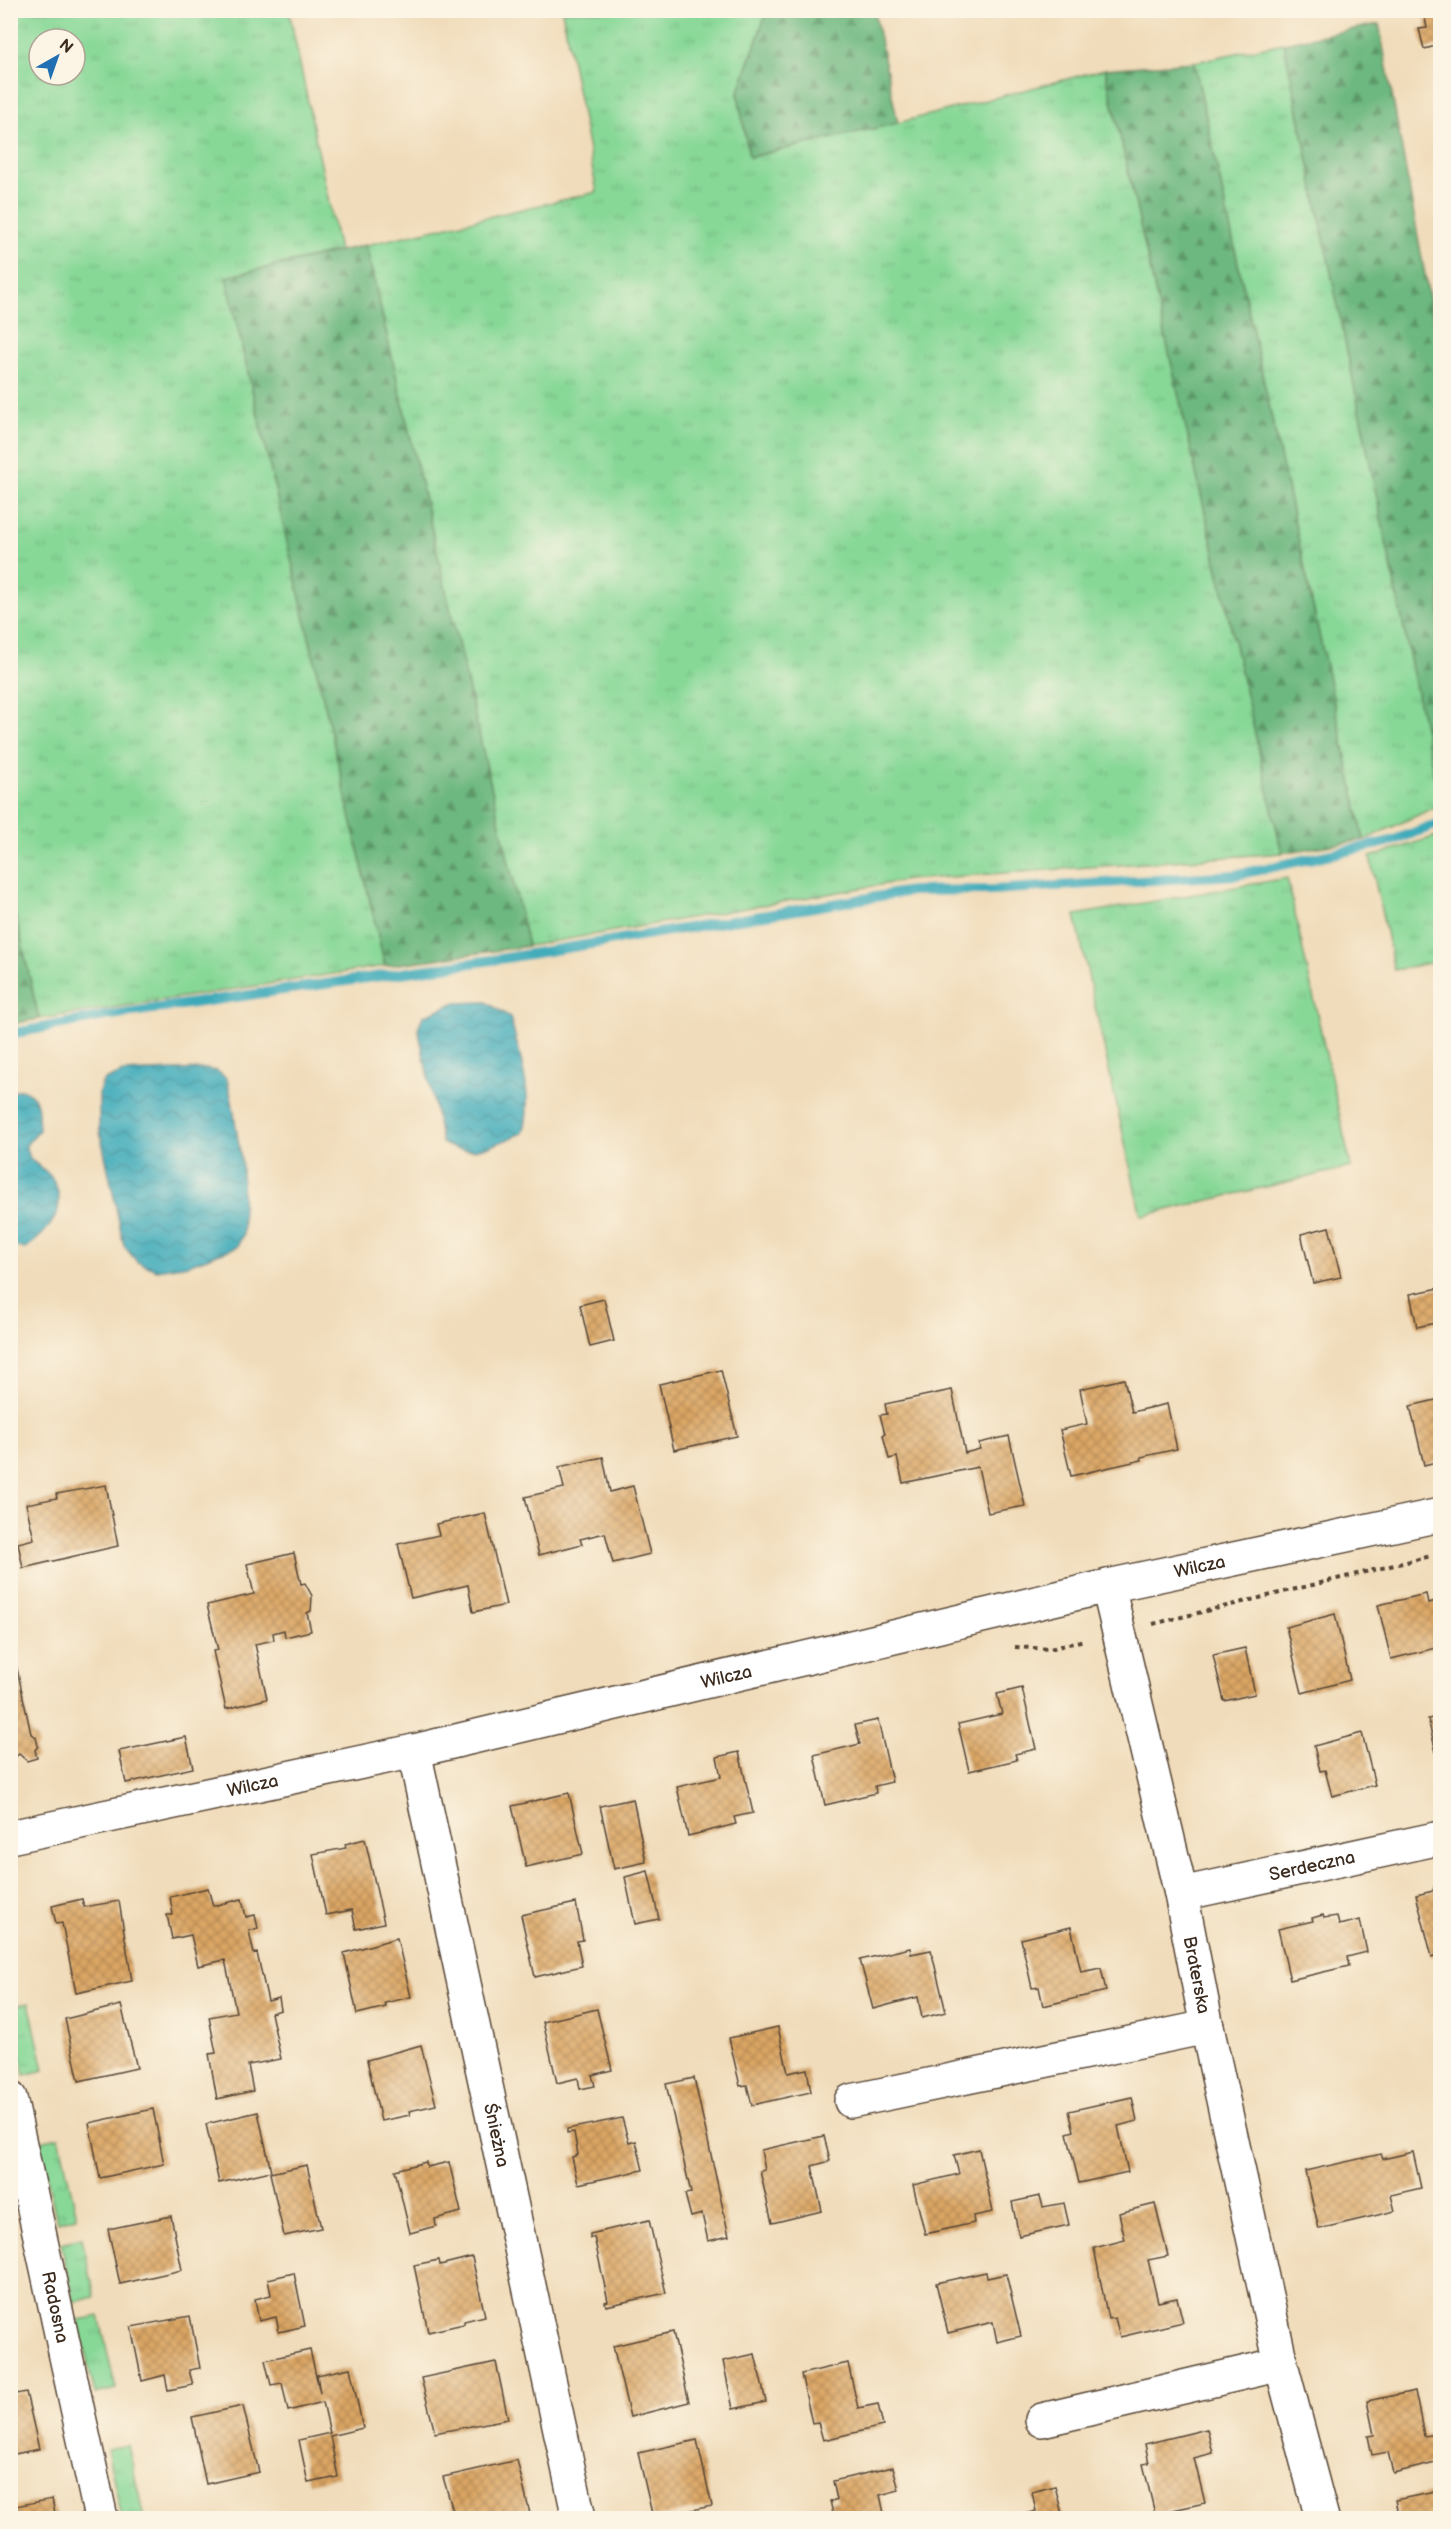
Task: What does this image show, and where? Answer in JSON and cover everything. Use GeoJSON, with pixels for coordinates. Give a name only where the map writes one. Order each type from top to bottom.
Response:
{"type":"FeatureCollection","features":[{"type":"Feature","properties":{"kind":"street","name":"Wilcza"},"geometry":{"type":"LineString","coordinates":[[10,1837],[414,1751],[1108,1586],[1440,1515]]}},
{"type":"Feature","properties":{"kind":"street","name":"Braterska"},"geometry":{"type":"LineString","coordinates":[[1108,1586],[1181,1894],[1281,2364],[1322,2518]]}},
{"type":"Feature","properties":{"kind":"street","name":"Śnieżna"},"geometry":{"type":"LineString","coordinates":[[414,1751],[579,2518]]}},
{"type":"Feature","properties":{"kind":"street","name":"Serdeczna"},"geometry":{"type":"LineString","coordinates":[[1181,1894],[1440,1838]]}},
{"type":"Feature","properties":{"kind":"street"},"geometry":{"type":"LineString","coordinates":[[852,2101],[1208,2027]]}},
{"type":"Feature","properties":{"kind":"street","name":"Radosna"},"geometry":{"type":"LineString","coordinates":[[10,2098],[101,2518]]}},
{"type":"Feature","properties":{"kind":"street"},"geometry":{"type":"LineString","coordinates":[[1042,2420],[1281,2364]]}},
{"type":"Feature","properties":{"kind":"green space"},"geometry":{"type":"Polygon","coordinates":[[[10,11],[289,11],[339,251],[226,277],[385,966],[39,1019],[10,891],[10,11]]]}},
{"type":"Feature","properties":{"kind":"green space"},"geometry":{"type":"Polygon","coordinates":[[[562,11],[767,11],[738,94],[750,157],[898,123],[1105,69],[1282,853],[908,880],[528,946],[366,245],[597,192],[562,11]]]}},
{"type":"Feature","properties":{"kind":"green space"},"geometry":{"type":"Polygon","coordinates":[[[767,11],[874,11],[898,123],[749,157],[738,94],[767,11]]]}},
{"type":"Feature","properties":{"kind":"green space"},"geometry":{"type":"Polygon","coordinates":[[[1379,24],[1440,357],[1440,805],[1284,43],[1379,24]]]}},
{"type":"Feature","properties":{"kind":"green space"},"geometry":{"type":"Polygon","coordinates":[[[1284,43],[1440,805],[1364,840],[1194,62],[1284,43]]]}},
{"type":"Feature","properties":{"kind":"green space"},"geometry":{"type":"Polygon","coordinates":[[[1194,62],[1364,840],[1282,853],[1105,69],[1194,62]]]}},
{"type":"Feature","properties":{"kind":"green space"},"geometry":{"type":"Polygon","coordinates":[[[366,245],[528,946],[385,966],[226,277],[366,245]]]}},
{"type":"Feature","properties":{"kind":"green space"},"geometry":{"type":"Polygon","coordinates":[[[1440,835],[1440,961],[1394,970],[1370,857],[1440,835]]]}},
{"type":"Feature","properties":{"kind":"green space"},"geometry":{"type":"Polygon","coordinates":[[[1287,878],[1351,1167],[1141,1216],[1075,915],[1287,878]]]}},
{"type":"Feature","properties":{"kind":"green space"},"geometry":{"type":"Polygon","coordinates":[[[10,891],[39,1019],[11,1024],[10,1024],[10,891]]]}},
{"type":"Feature","properties":{"kind":"green space"},"geometry":{"type":"Polygon","coordinates":[[[29,2003],[44,2070],[24,2075],[11,2007],[29,2003]]]}},
{"type":"Feature","properties":{"kind":"green space"},"geometry":{"type":"Polygon","coordinates":[[[59,2137],[77,2217],[57,2222],[39,2141],[59,2137]]]}},
{"type":"Feature","properties":{"kind":"green space"},"geometry":{"type":"Polygon","coordinates":[[[82,2238],[95,2297],[74,2302],[61,2243],[82,2238]]]}},
{"type":"Feature","properties":{"kind":"green space"},"geometry":{"type":"Polygon","coordinates":[[[99,2316],[116,2389],[95,2394],[78,2320],[99,2316]]]}},
{"type":"Feature","properties":{"kind":"green space"},"geometry":{"type":"Polygon","coordinates":[[[128,2445],[144,2518],[122,2518],[107,2449],[128,2445]]]}},
{"type":"Feature","properties":{"kind":"water"},"geometry":{"type":"Polygon","coordinates":[[[486,1002],[510,1017],[527,1090],[526,1119],[523,1133],[483,1148],[463,1150],[442,1143],[418,1028],[423,1016],[454,1003],[486,1002]]]}},
{"type":"Feature","properties":{"kind":"water"},"geometry":{"type":"Polygon","coordinates":[[[206,1069],[217,1071],[227,1079],[232,1101],[242,1165],[243,1235],[237,1247],[188,1265],[157,1270],[137,1262],[124,1246],[99,1127],[99,1092],[103,1081],[123,1072],[206,1069]]]}},
{"type":"Feature","properties":{"kind":"water"},"geometry":{"type":"Polygon","coordinates":[[[21,1089],[32,1096],[38,1111],[39,1130],[26,1145],[27,1151],[32,1160],[51,1177],[57,1188],[59,1199],[58,1209],[49,1227],[25,1249],[10,1245],[11,1092],[21,1089]]]}},
{"type":"Feature","properties":{"kind":"building"},"geometry":{"type":"Polygon","coordinates":[[[1440,11],[1440,45],[1424,49],[1419,29],[1427,28],[1424,14],[1440,11]]]}},
{"type":"Feature","properties":{"kind":"building"},"geometry":{"type":"Polygon","coordinates":[[[1329,1227],[1341,1277],[1313,1283],[1301,1234],[1329,1227]]]}},
{"type":"Feature","properties":{"kind":"building"},"geometry":{"type":"Polygon","coordinates":[[[1440,1288],[1440,1322],[1417,1327],[1410,1294],[1440,1288]]]}},
{"type":"Feature","properties":{"kind":"building"},"geometry":{"type":"Polygon","coordinates":[[[604,1299],[614,1341],[590,1347],[580,1305],[604,1299]]]}},
{"type":"Feature","properties":{"kind":"building"},"geometry":{"type":"Polygon","coordinates":[[[721,1370],[737,1436],[674,1450],[659,1384],[721,1370]]]}},
{"type":"Feature","properties":{"kind":"building"},"geometry":{"type":"Polygon","coordinates":[[[1124,1379],[1132,1412],[1167,1404],[1177,1449],[1141,1457],[1142,1460],[1071,1476],[1060,1430],[1087,1424],[1080,1389],[1124,1379]]]}},
{"type":"Feature","properties":{"kind":"building"},"geometry":{"type":"Polygon","coordinates":[[[952,1390],[965,1453],[980,1449],[979,1443],[1009,1436],[1025,1506],[988,1513],[978,1467],[903,1483],[897,1457],[889,1459],[883,1435],[885,1434],[880,1415],[887,1414],[885,1404],[952,1390]]]}},
{"type":"Feature","properties":{"kind":"building"},"geometry":{"type":"Polygon","coordinates":[[[1440,1399],[1440,1461],[1424,1465],[1410,1406],[1440,1399]]]}},
{"type":"Feature","properties":{"kind":"building"},"geometry":{"type":"Polygon","coordinates":[[[603,1457],[610,1492],[633,1486],[650,1554],[613,1563],[605,1533],[580,1539],[582,1544],[539,1555],[525,1497],[564,1488],[559,1467],[603,1457]]]}},
{"type":"Feature","properties":{"kind":"building"},"geometry":{"type":"Polygon","coordinates":[[[106,1485],[118,1546],[23,1568],[18,1543],[34,1539],[26,1504],[57,1498],[56,1494],[106,1485]]]}},
{"type":"Feature","properties":{"kind":"building"},"geometry":{"type":"Polygon","coordinates":[[[485,1513],[506,1605],[473,1612],[468,1585],[411,1598],[398,1544],[439,1535],[436,1524],[485,1513]]]}},
{"type":"Feature","properties":{"kind":"building"},"geometry":{"type":"Polygon","coordinates":[[[294,1553],[301,1584],[305,1583],[312,1596],[311,1611],[307,1613],[311,1631],[285,1637],[284,1630],[273,1633],[274,1640],[255,1644],[267,1699],[226,1709],[213,1651],[218,1650],[207,1605],[254,1594],[247,1564],[294,1553]]]}},
{"type":"Feature","properties":{"kind":"building"},"geometry":{"type":"Polygon","coordinates":[[[1426,1594],[1428,1603],[1440,1600],[1440,1647],[1391,1659],[1378,1605],[1426,1594]]]}},
{"type":"Feature","properties":{"kind":"building"},"geometry":{"type":"Polygon","coordinates":[[[1335,1614],[1350,1680],[1302,1693],[1286,1627],[1335,1614]]]}},
{"type":"Feature","properties":{"kind":"building"},"geometry":{"type":"Polygon","coordinates":[[[1245,1648],[1255,1694],[1224,1701],[1213,1655],[1245,1648]]]}},
{"type":"Feature","properties":{"kind":"building"},"geometry":{"type":"Polygon","coordinates":[[[10,1660],[16,1664],[31,1734],[36,1737],[38,1746],[35,1750],[37,1758],[27,1761],[19,1754],[10,1761],[10,1660]]]}},
{"type":"Feature","properties":{"kind":"building"},"geometry":{"type":"Polygon","coordinates":[[[1022,1688],[1036,1749],[1015,1754],[1017,1760],[969,1771],[958,1724],[1002,1714],[997,1694],[1022,1688]]]}},
{"type":"Feature","properties":{"kind":"building"},"geometry":{"type":"Polygon","coordinates":[[[1440,1716],[1440,1769],[1428,1719],[1440,1716]]]}},
{"type":"Feature","properties":{"kind":"building"},"geometry":{"type":"Polygon","coordinates":[[[878,1720],[892,1782],[875,1786],[876,1793],[825,1805],[814,1755],[860,1744],[855,1725],[878,1720]]]}},
{"type":"Feature","properties":{"kind":"building"},"geometry":{"type":"Polygon","coordinates":[[[1362,1733],[1375,1785],[1332,1796],[1325,1770],[1320,1771],[1314,1746],[1362,1733]]]}},
{"type":"Feature","properties":{"kind":"building"},"geometry":{"type":"Polygon","coordinates":[[[186,1737],[193,1768],[126,1783],[119,1751],[186,1737]]]}},
{"type":"Feature","properties":{"kind":"building"},"geometry":{"type":"Polygon","coordinates":[[[739,1752],[753,1813],[734,1817],[736,1824],[688,1836],[677,1787],[721,1777],[717,1757],[739,1752]]]}},
{"type":"Feature","properties":{"kind":"building"},"geometry":{"type":"Polygon","coordinates":[[[569,1793],[583,1854],[526,1867],[512,1806],[569,1793]]]}},
{"type":"Feature","properties":{"kind":"building"},"geometry":{"type":"Polygon","coordinates":[[[633,1799],[646,1862],[614,1869],[600,1806],[633,1799]]]}},
{"type":"Feature","properties":{"kind":"building"},"geometry":{"type":"Polygon","coordinates":[[[365,1839],[384,1923],[356,1929],[352,1910],[326,1915],[313,1854],[346,1848],[345,1844],[365,1839]]]}},
{"type":"Feature","properties":{"kind":"building"},"geometry":{"type":"Polygon","coordinates":[[[648,1871],[659,1919],[635,1924],[625,1877],[648,1871]]]}},
{"type":"Feature","properties":{"kind":"building"},"geometry":{"type":"Polygon","coordinates":[[[1440,1881],[1440,1954],[1432,1957],[1416,1895],[1433,1891],[1436,1882],[1440,1881]]]}},
{"type":"Feature","properties":{"kind":"building"},"geometry":{"type":"Polygon","coordinates":[[[208,1888],[213,1906],[242,1899],[246,1917],[255,1915],[258,1928],[249,1931],[254,1954],[257,1953],[268,2001],[279,1998],[281,2010],[271,2013],[281,2059],[248,2065],[253,2091],[217,2099],[209,2054],[216,2053],[209,2017],[236,2012],[225,1960],[198,1966],[191,1935],[172,1939],[167,1915],[173,1915],[170,1897],[208,1888]]]}},
{"type":"Feature","properties":{"kind":"building"},"geometry":{"type":"Polygon","coordinates":[[[82,1899],[84,1907],[119,1901],[132,1981],[76,1993],[62,1923],[56,1924],[52,1906],[82,1899]]]}},
{"type":"Feature","properties":{"kind":"building"},"geometry":{"type":"Polygon","coordinates":[[[576,1903],[583,1940],[577,1941],[582,1966],[535,1977],[521,1915],[576,1903]]]}},
{"type":"Feature","properties":{"kind":"building"},"geometry":{"type":"Polygon","coordinates":[[[1323,1915],[1324,1918],[1337,1916],[1339,1925],[1360,1920],[1367,1952],[1347,1957],[1349,1966],[1290,1980],[1278,1929],[1313,1921],[1312,1918],[1323,1915]]]}},
{"type":"Feature","properties":{"kind":"building"},"geometry":{"type":"Polygon","coordinates":[[[1071,1927],[1081,1972],[1101,1968],[1106,1991],[1043,2006],[1039,1987],[1032,1988],[1021,1939],[1071,1927]]]}},
{"type":"Feature","properties":{"kind":"building"},"geometry":{"type":"Polygon","coordinates":[[[397,1938],[411,1997],[385,2003],[386,2007],[357,2014],[344,1953],[397,1938]]]}},
{"type":"Feature","properties":{"kind":"building"},"geometry":{"type":"Polygon","coordinates":[[[910,1948],[911,1954],[931,1950],[946,2012],[922,2018],[918,1997],[873,2009],[860,1960],[910,1948]]]}},
{"type":"Feature","properties":{"kind":"building"},"geometry":{"type":"Polygon","coordinates":[[[121,2005],[137,2068],[79,2081],[65,2019],[121,2005]]]}},
{"type":"Feature","properties":{"kind":"building"},"geometry":{"type":"Polygon","coordinates":[[[597,2009],[612,2070],[592,2075],[595,2086],[580,2089],[578,2078],[557,2083],[543,2022],[597,2009]]]}},
{"type":"Feature","properties":{"kind":"building"},"geometry":{"type":"Polygon","coordinates":[[[778,2027],[788,2073],[807,2069],[811,2092],[752,2105],[747,2085],[740,2086],[729,2038],[778,2027]]]}},
{"type":"Feature","properties":{"kind":"building"},"geometry":{"type":"Polygon","coordinates":[[[421,2045],[436,2105],[409,2111],[410,2115],[381,2121],[367,2060],[421,2045]]]}},
{"type":"Feature","properties":{"kind":"building"},"geometry":{"type":"Polygon","coordinates":[[[694,2078],[729,2236],[708,2241],[702,2214],[691,2217],[685,2194],[691,2193],[666,2084],[694,2078]]]}},
{"type":"Feature","properties":{"kind":"building"},"geometry":{"type":"Polygon","coordinates":[[[1132,2097],[1137,2121],[1118,2126],[1128,2172],[1079,2183],[1067,2133],[1074,2131],[1069,2111],[1132,2097]]]}},
{"type":"Feature","properties":{"kind":"building"},"geometry":{"type":"Polygon","coordinates":[[[153,2109],[164,2164],[100,2178],[89,2123],[153,2109]]]}},
{"type":"Feature","properties":{"kind":"building"},"geometry":{"type":"Polygon","coordinates":[[[258,2112],[271,2171],[219,2183],[206,2124],[258,2112]]]}},
{"type":"Feature","properties":{"kind":"building"},"geometry":{"type":"Polygon","coordinates":[[[622,2118],[629,2143],[636,2141],[643,2170],[578,2184],[572,2157],[578,2155],[574,2132],[567,2133],[567,2129],[622,2118]]]}},
{"type":"Feature","properties":{"kind":"building"},"geometry":{"type":"Polygon","coordinates":[[[824,2136],[830,2161],[812,2166],[822,2211],[772,2223],[760,2171],[765,2170],[761,2150],[824,2136]]]}},
{"type":"Feature","properties":{"kind":"building"},"geometry":{"type":"Polygon","coordinates":[[[979,2149],[993,2212],[973,2216],[974,2223],[925,2234],[913,2185],[959,2174],[954,2155],[979,2149]]]}},
{"type":"Feature","properties":{"kind":"building"},"geometry":{"type":"Polygon","coordinates":[[[1413,2152],[1421,2188],[1391,2195],[1395,2211],[1319,2229],[1305,2171],[1381,2154],[1383,2159],[1413,2152]]]}},
{"type":"Feature","properties":{"kind":"building"},"geometry":{"type":"Polygon","coordinates":[[[426,2162],[427,2167],[449,2162],[461,2212],[435,2219],[436,2226],[410,2233],[395,2170],[426,2162]]]}},
{"type":"Feature","properties":{"kind":"building"},"geometry":{"type":"Polygon","coordinates":[[[307,2165],[321,2228],[284,2236],[270,2173],[307,2165]]]}},
{"type":"Feature","properties":{"kind":"building"},"geometry":{"type":"Polygon","coordinates":[[[1040,2196],[1043,2207],[1064,2203],[1069,2225],[1019,2236],[1012,2202],[1040,2196]]]}},
{"type":"Feature","properties":{"kind":"building"},"geometry":{"type":"Polygon","coordinates":[[[1155,2204],[1168,2256],[1148,2260],[1158,2302],[1177,2298],[1183,2322],[1120,2337],[1115,2318],[1108,2319],[1094,2248],[1125,2240],[1119,2213],[1155,2204]]]}},
{"type":"Feature","properties":{"kind":"building"},"geometry":{"type":"Polygon","coordinates":[[[171,2216],[182,2270],[120,2284],[108,2229],[171,2216]]]}},
{"type":"Feature","properties":{"kind":"building"},"geometry":{"type":"Polygon","coordinates":[[[649,2220],[666,2293],[606,2306],[605,2302],[608,2301],[594,2237],[590,2238],[590,2234],[649,2220]]]}},
{"type":"Feature","properties":{"kind":"building"},"geometry":{"type":"Polygon","coordinates":[[[472,2257],[485,2316],[464,2321],[464,2324],[428,2332],[414,2265],[439,2260],[440,2265],[472,2257]]]}},
{"type":"Feature","properties":{"kind":"building"},"geometry":{"type":"Polygon","coordinates":[[[986,2272],[987,2278],[1006,2274],[1021,2336],[997,2342],[993,2322],[948,2333],[936,2283],[986,2272]]]}},
{"type":"Feature","properties":{"kind":"building"},"geometry":{"type":"Polygon","coordinates":[[[294,2273],[305,2326],[279,2332],[276,2317],[259,2321],[255,2299],[271,2295],[268,2279],[294,2273]]]}},
{"type":"Feature","properties":{"kind":"building"},"geometry":{"type":"Polygon","coordinates":[[[190,2316],[200,2368],[189,2370],[193,2385],[168,2390],[165,2375],[142,2381],[131,2327],[190,2316]]]}},
{"type":"Feature","properties":{"kind":"building"},"geometry":{"type":"Polygon","coordinates":[[[673,2332],[689,2402],[630,2417],[613,2346],[673,2332]]]}},
{"type":"Feature","properties":{"kind":"building"},"geometry":{"type":"Polygon","coordinates":[[[310,2350],[320,2393],[317,2375],[350,2368],[363,2428],[330,2436],[338,2477],[308,2483],[299,2440],[330,2433],[323,2402],[288,2411],[282,2383],[271,2385],[265,2360],[310,2350]]]}},
{"type":"Feature","properties":{"kind":"building"},"geometry":{"type":"Polygon","coordinates":[[[755,2354],[766,2402],[733,2409],[723,2361],[755,2354]]]}},
{"type":"Feature","properties":{"kind":"building"},"geometry":{"type":"Polygon","coordinates":[[[496,2362],[508,2419],[435,2433],[421,2378],[496,2362]]]}},
{"type":"Feature","properties":{"kind":"building"},"geometry":{"type":"Polygon","coordinates":[[[848,2363],[858,2408],[878,2404],[883,2426],[823,2440],[818,2422],[812,2423],[801,2374],[848,2363]]]}},
{"type":"Feature","properties":{"kind":"building"},"geometry":{"type":"Polygon","coordinates":[[[1415,2391],[1424,2436],[1438,2434],[1440,2462],[1393,2473],[1388,2452],[1372,2455],[1368,2436],[1374,2435],[1367,2401],[1415,2391]]]}},
{"type":"Feature","properties":{"kind":"building"},"geometry":{"type":"Polygon","coordinates":[[[26,2392],[39,2449],[10,2455],[10,2395],[26,2392]]]}},
{"type":"Feature","properties":{"kind":"building"},"geometry":{"type":"Polygon","coordinates":[[[243,2406],[259,2472],[206,2484],[192,2417],[243,2406]]]}},
{"type":"Feature","properties":{"kind":"building"},"geometry":{"type":"Polygon","coordinates":[[[1207,2429],[1213,2453],[1194,2458],[1205,2503],[1155,2514],[1143,2464],[1149,2463],[1145,2444],[1207,2429]]]}},
{"type":"Feature","properties":{"kind":"building"},"geometry":{"type":"Polygon","coordinates":[[[697,2440],[712,2506],[653,2518],[638,2453],[697,2440]]]}},
{"type":"Feature","properties":{"kind":"building"},"geometry":{"type":"Polygon","coordinates":[[[517,2460],[531,2518],[455,2518],[443,2477],[517,2460]]]}},
{"type":"Feature","properties":{"kind":"building"},"geometry":{"type":"Polygon","coordinates":[[[893,2467],[899,2490],[880,2495],[885,2518],[834,2518],[830,2501],[837,2500],[833,2481],[893,2467]]]}},
{"type":"Feature","properties":{"kind":"building"},"geometry":{"type":"Polygon","coordinates":[[[1055,2486],[1063,2518],[1009,2518],[1036,2511],[1032,2492],[1055,2486]]]}},
{"type":"Feature","properties":{"kind":"building"},"geometry":{"type":"Polygon","coordinates":[[[1440,2491],[1440,2518],[1399,2518],[1395,2500],[1440,2491]]]}},
{"type":"Feature","properties":{"kind":"building"},"geometry":{"type":"Polygon","coordinates":[[[52,2499],[56,2518],[10,2518],[10,2507],[52,2499]]]}},
{"type":"Feature","properties":{"kind":"waterway"},"geometry":{"type":"LineString","coordinates":[[10,1034],[104,1016],[506,958],[911,891],[992,890],[1235,875],[1392,841],[1440,823]]}}]}
